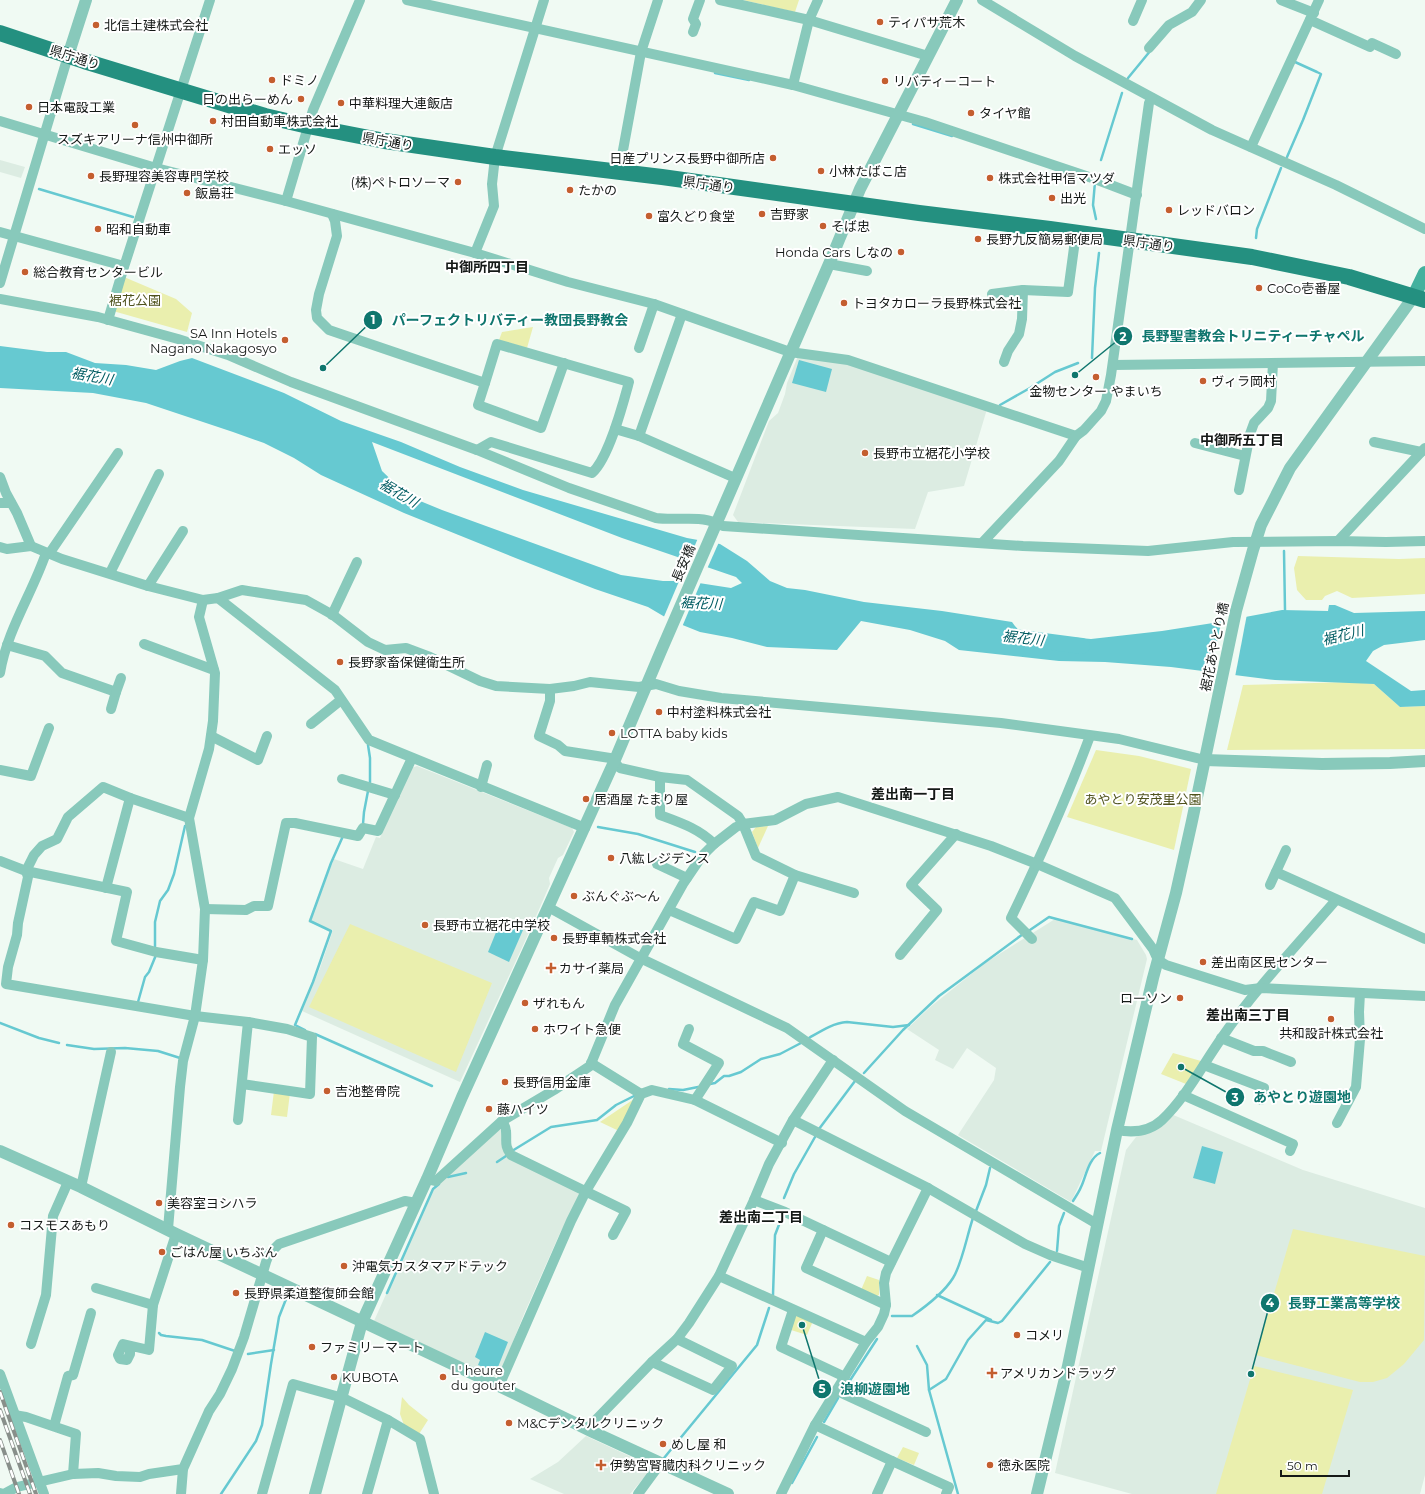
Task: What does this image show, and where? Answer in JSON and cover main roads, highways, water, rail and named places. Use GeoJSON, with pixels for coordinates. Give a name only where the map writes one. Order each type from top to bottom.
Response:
{"type":"FeatureCollection","features":[{"type":"Feature","properties":{"kind":"highway","name":"県庁通り"},"geometry":{"type":"LineString","coordinates":[[0,33],[68,56],[265,116],[385,141],[495,157],[1131,240],[1280,262],[1349,278],[1420,298]]}},
{"type":"Feature","properties":{"kind":"main road"},"geometry":{"type":"LineString","coordinates":[[1420,298],[1425,273]]}},
{"type":"Feature","properties":{"kind":"main road"},"geometry":{"type":"LineString","coordinates":[[1420,298],[1425,285]]}},
{"type":"Feature","properties":{"kind":"water"},"geometry":{"type":"Polygon","coordinates":[[[0,346],[47,352],[66,352],[95,363],[126,365],[156,370],[192,358],[284,393],[341,421],[401,442],[460,467],[523,490],[687,538],[720,544],[747,561],[770,581],[787,588],[805,590],[864,602],[942,611],[1012,622],[1022,633],[1047,641],[1062,643],[1069,637],[1091,639],[1162,631],[1282,610],[1328,611],[1329,605],[1335,605],[1354,613],[1425,611],[1425,640],[1384,645],[1373,651],[1366,661],[1411,691],[1425,690],[1425,706],[1400,707],[1374,684],[1275,680],[1171,667],[1105,662],[1059,661],[959,650],[945,641],[910,630],[861,621],[837,650],[767,647],[700,632],[670,620],[648,607],[595,589],[518,559],[404,513],[321,475],[294,458],[264,443],[233,432],[146,403],[93,393],[0,388],[0,346]],[[372,442],[382,471],[408,496],[442,510],[621,575],[663,581],[686,581],[731,588],[742,583],[736,577],[622,538],[372,442]]]}},
{"type":"Feature","properties":{"kind":"water"},"geometry":{"type":"Polygon","coordinates":[[[799,360],[832,369],[826,392],[792,383],[799,360]]]}},
{"type":"Feature","properties":{"kind":"water"},"geometry":{"type":"Polygon","coordinates":[[[501,920],[523,930],[509,962],[488,952],[501,920]]]}},
{"type":"Feature","properties":{"kind":"water"},"geometry":{"type":"Polygon","coordinates":[[[1202,1146],[1223,1152],[1215,1184],[1193,1178],[1202,1146]]]}},
{"type":"Feature","properties":{"kind":"water"},"geometry":{"type":"Polygon","coordinates":[[[485,1332],[508,1342],[498,1367],[495,1366],[493,1371],[478,1365],[480,1360],[475,1357],[485,1332]]]}},
{"type":"Feature","properties":{"kind":"waterway"},"geometry":{"type":"LineString","coordinates":[[1128,78],[1151,50]]}},
{"type":"Feature","properties":{"kind":"waterway"},"geometry":{"type":"LineString","coordinates":[[1287,157],[1321,74],[1295,62]]}},
{"type":"Feature","properties":{"kind":"waterway"},"geometry":{"type":"LineString","coordinates":[[715,73],[749,80]]}},
{"type":"Feature","properties":{"kind":"waterway"},"geometry":{"type":"LineString","coordinates":[[1101,160],[1122,93]]}},
{"type":"Feature","properties":{"kind":"waterway"},"geometry":{"type":"LineString","coordinates":[[913,124],[952,136]]}},
{"type":"Feature","properties":{"kind":"waterway"},"geometry":{"type":"LineString","coordinates":[[1256,238],[1257,229],[1281,168]]}},
{"type":"Feature","properties":{"kind":"waterway"},"geometry":{"type":"LineString","coordinates":[[1094,182],[1093,205],[1096,219]]}},
{"type":"Feature","properties":{"kind":"waterway"},"geometry":{"type":"LineString","coordinates":[[39,189],[133,217]]}},
{"type":"Feature","properties":{"kind":"waterway"},"geometry":{"type":"LineString","coordinates":[[1092,358],[1095,288],[1099,253]]}},
{"type":"Feature","properties":{"kind":"waterway"},"geometry":{"type":"LineString","coordinates":[[1000,405],[1055,372],[1078,363]]}},
{"type":"Feature","properties":{"kind":"waterway"},"geometry":{"type":"LineString","coordinates":[[1284,551],[1285,610]]}},
{"type":"Feature","properties":{"kind":"waterway","name":"裾花川"},"geometry":{"type":"LineString","coordinates":[[1014,637],[1082,646]]}},
{"type":"Feature","properties":{"kind":"waterway"},"geometry":{"type":"LineString","coordinates":[[368,745],[370,758],[370,782]]}},
{"type":"Feature","properties":{"kind":"waterway"},"geometry":{"type":"LineString","coordinates":[[363,824],[368,791]]}},
{"type":"Feature","properties":{"kind":"waterway"},"geometry":{"type":"LineString","coordinates":[[155,948],[155,922],[160,901],[168,890],[174,874],[185,826]]}},
{"type":"Feature","properties":{"kind":"waterway"},"geometry":{"type":"LineString","coordinates":[[598,827],[638,834],[695,852]]}},
{"type":"Feature","properties":{"kind":"waterway"},"geometry":{"type":"LineString","coordinates":[[305,1030],[295,1025],[313,982],[331,931],[310,921],[331,863],[343,836]]}},
{"type":"Feature","properties":{"kind":"waterway"},"geometry":{"type":"LineString","coordinates":[[1027,932],[1049,917],[1132,939]]}},
{"type":"Feature","properties":{"kind":"waterway"},"geometry":{"type":"LineString","coordinates":[[864,1073],[903,1030],[939,996],[1023,934]]}},
{"type":"Feature","properties":{"kind":"waterway"},"geometry":{"type":"LineString","coordinates":[[138,1002],[145,977],[149,972],[156,955]]}},
{"type":"Feature","properties":{"kind":"waterway"},"geometry":{"type":"LineString","coordinates":[[809,1038],[832,1026],[847,1022],[893,1027],[909,1025]]}},
{"type":"Feature","properties":{"kind":"waterway"},"geometry":{"type":"LineString","coordinates":[[0,1023],[39,1038],[59,1043]]}},
{"type":"Feature","properties":{"kind":"waterway"},"geometry":{"type":"LineString","coordinates":[[315,1034],[432,1086]]}},
{"type":"Feature","properties":{"kind":"waterway"},"geometry":{"type":"LineString","coordinates":[[710,1084],[715,1083],[724,1076],[741,1072],[761,1059],[780,1054],[801,1043]]}},
{"type":"Feature","properties":{"kind":"waterway"},"geometry":{"type":"LineString","coordinates":[[67,1045],[94,1049],[125,1048],[158,1051],[180,1058]]}},
{"type":"Feature","properties":{"kind":"waterway"},"geometry":{"type":"LineString","coordinates":[[819,1129],[855,1081]]}},
{"type":"Feature","properties":{"kind":"waterway"},"geometry":{"type":"LineString","coordinates":[[669,1089],[683,1090],[698,1087]]}},
{"type":"Feature","properties":{"kind":"waterway"},"geometry":{"type":"LineString","coordinates":[[512,1151],[551,1127],[597,1120],[616,1105],[634,1096]]}},
{"type":"Feature","properties":{"kind":"waterway"},"geometry":{"type":"LineString","coordinates":[[784,1198],[794,1174],[815,1137]]}},
{"type":"Feature","properties":{"kind":"waterway"},"geometry":{"type":"LineString","coordinates":[[1073,1201],[1080,1189],[1090,1164],[1100,1153]]}},
{"type":"Feature","properties":{"kind":"waterway"},"geometry":{"type":"LineString","coordinates":[[497,1162],[506,1156]]}},
{"type":"Feature","properties":{"kind":"waterway"},"geometry":{"type":"LineString","coordinates":[[976,1211],[986,1185],[990,1168]]}},
{"type":"Feature","properties":{"kind":"waterway"},"geometry":{"type":"LineString","coordinates":[[448,1177],[466,1173]]}},
{"type":"Feature","properties":{"kind":"waterway"},"geometry":{"type":"LineString","coordinates":[[387,1293],[433,1189],[439,1184]]}},
{"type":"Feature","properties":{"kind":"waterway"},"geometry":{"type":"LineString","coordinates":[[1057,1251],[1059,1226],[1064,1213]]}},
{"type":"Feature","properties":{"kind":"waterway"},"geometry":{"type":"LineString","coordinates":[[773,1295],[775,1235],[782,1217]]}},
{"type":"Feature","properties":{"kind":"waterway"},"geometry":{"type":"LineString","coordinates":[[892,1316],[912,1316],[945,1288],[953,1278],[959,1265],[973,1218]]}},
{"type":"Feature","properties":{"kind":"waterway"},"geometry":{"type":"LineString","coordinates":[[958,1494],[929,1390],[946,1379],[968,1340],[986,1320],[998,1323],[1002,1321],[1050,1262]]}},
{"type":"Feature","properties":{"kind":"waterway"},"geometry":{"type":"LineString","coordinates":[[221,1494],[256,1441],[262,1425],[279,1317],[288,1294]]}},
{"type":"Feature","properties":{"kind":"waterway"},"geometry":{"type":"LineString","coordinates":[[937,1295],[991,1320]]}},
{"type":"Feature","properties":{"kind":"waterway"},"geometry":{"type":"LineString","coordinates":[[664,1458],[757,1345],[769,1308]]}},
{"type":"Feature","properties":{"kind":"waterway"},"geometry":{"type":"LineString","coordinates":[[159,1333],[166,1336],[202,1340],[235,1351]]}},
{"type":"Feature","properties":{"kind":"waterway"},"geometry":{"type":"LineString","coordinates":[[847,1385],[877,1339]]}},
{"type":"Feature","properties":{"kind":"waterway"},"geometry":{"type":"LineString","coordinates":[[917,1346],[927,1365],[929,1390]]}},
{"type":"Feature","properties":{"kind":"waterway"},"geometry":{"type":"LineString","coordinates":[[248,1354],[274,1350]]}},
{"type":"Feature","properties":{"kind":"waterway"},"geometry":{"type":"LineString","coordinates":[[824,1422],[838,1398]]}},
{"type":"Feature","properties":{"kind":"waterway"},"geometry":{"type":"LineString","coordinates":[[792,1483],[817,1437]]}},
{"type":"Feature","properties":{"kind":"railway"},"geometry":{"type":"LineString","coordinates":[[0,1392],[36,1494]]}},
{"type":"Feature","properties":{"kind":"railway"},"geometry":{"type":"LineString","coordinates":[[0,1410],[30,1494]]}},
{"type":"Feature","properties":{"kind":"railway"},"geometry":{"type":"LineString","coordinates":[[0,1440],[19,1494]]}},
{"type":"Feature","properties":{"kind":"place","name":"ティパサ荒木"},"geometry":{"type":"Point","coordinates":[880,22]}},
{"type":"Feature","properties":{"kind":"place","name":"北信土建株式会社"},"geometry":{"type":"Point","coordinates":[96,25]}},
{"type":"Feature","properties":{"kind":"place","name":"ドミノ"},"geometry":{"type":"Point","coordinates":[272,80]}},
{"type":"Feature","properties":{"kind":"place","name":"リバティーコート"},"geometry":{"type":"Point","coordinates":[885,81]}},
{"type":"Feature","properties":{"kind":"place","name":"日の出らーめん"},"geometry":{"type":"Point","coordinates":[301,99]}},
{"type":"Feature","properties":{"kind":"place","name":"中華料理大連飯店"},"geometry":{"type":"Point","coordinates":[341,103]}},
{"type":"Feature","properties":{"kind":"place","name":"日本電設工業"},"geometry":{"type":"Point","coordinates":[29,107]}},
{"type":"Feature","properties":{"kind":"place","name":"タイヤ館"},"geometry":{"type":"Point","coordinates":[971,113]}},
{"type":"Feature","properties":{"kind":"place","name":"村田自動車株式会社"},"geometry":{"type":"Point","coordinates":[213,121]}},
{"type":"Feature","properties":{"kind":"place","name":"スズキアリーナ信州中御所"},"geometry":{"type":"Point","coordinates":[135,125]}},
{"type":"Feature","properties":{"kind":"place","name":"エッソ"},"geometry":{"type":"Point","coordinates":[270,149]}},
{"type":"Feature","properties":{"kind":"place","name":"日産プリンス長野中御所店"},"geometry":{"type":"Point","coordinates":[773,158]}},
{"type":"Feature","properties":{"kind":"place","name":"小林たばこ店"},"geometry":{"type":"Point","coordinates":[821,171]}},
{"type":"Feature","properties":{"kind":"place","name":"長野理容美容専門学校"},"geometry":{"type":"Point","coordinates":[91,176]}},
{"type":"Feature","properties":{"kind":"place","name":"株式会社甲信マツダ"},"geometry":{"type":"Point","coordinates":[990,178]}},
{"type":"Feature","properties":{"kind":"place","name":"(株)ペトロソーマ"},"geometry":{"type":"Point","coordinates":[458,182]}},
{"type":"Feature","properties":{"kind":"place","name":"たかの"},"geometry":{"type":"Point","coordinates":[570,190]}},
{"type":"Feature","properties":{"kind":"place","name":"飯島荘"},"geometry":{"type":"Point","coordinates":[187,193]}},
{"type":"Feature","properties":{"kind":"place","name":"出光"},"geometry":{"type":"Point","coordinates":[1052,198]}},
{"type":"Feature","properties":{"kind":"place","name":"レッドバロン"},"geometry":{"type":"Point","coordinates":[1169,210]}},
{"type":"Feature","properties":{"kind":"place","name":"吉野家"},"geometry":{"type":"Point","coordinates":[762,214]}},
{"type":"Feature","properties":{"kind":"place","name":"富久どり食堂"},"geometry":{"type":"Point","coordinates":[649,216]}},
{"type":"Feature","properties":{"kind":"place","name":"そば忠"},"geometry":{"type":"Point","coordinates":[823,226]}},
{"type":"Feature","properties":{"kind":"place","name":"昭和自動車"},"geometry":{"type":"Point","coordinates":[98,229]}},
{"type":"Feature","properties":{"kind":"place","name":"長野九反簡易郵便局"},"geometry":{"type":"Point","coordinates":[978,239]}},
{"type":"Feature","properties":{"kind":"place","name":"Honda Cars しなの"},"geometry":{"type":"Point","coordinates":[901,252]}},
{"type":"Feature","properties":{"kind":"place","name":"総合教育センタービル"},"geometry":{"type":"Point","coordinates":[25,272]}},
{"type":"Feature","properties":{"kind":"place","name":"CoCo壱番屋"},"geometry":{"type":"Point","coordinates":[1259,288]}},
{"type":"Feature","properties":{"kind":"place","name":"トヨタカローラ長野株式会社"},"geometry":{"type":"Point","coordinates":[844,303]}},
{"type":"Feature","properties":{"kind":"place","name":"SA Inn Hotels Nagano Nakagosyo"},"geometry":{"type":"Point","coordinates":[285,340]}},
{"type":"Feature","properties":{"kind":"place","name":"パーフェクトリバティー教団長野教会"},"geometry":{"type":"Point","coordinates":[323,368]}},
{"type":"Feature","properties":{"kind":"place","name":"長野聖書教会トリニティーチャペル"},"geometry":{"type":"Point","coordinates":[1075,375]}},
{"type":"Feature","properties":{"kind":"place","name":"金物センター やまいち"},"geometry":{"type":"Point","coordinates":[1096,377]}},
{"type":"Feature","properties":{"kind":"place","name":"ヴィラ岡村"},"geometry":{"type":"Point","coordinates":[1203,381]}},
{"type":"Feature","properties":{"kind":"place","name":"長野市立裾花小学校"},"geometry":{"type":"Point","coordinates":[865,453]}},
{"type":"Feature","properties":{"kind":"place","name":"長野家畜保健衛生所"},"geometry":{"type":"Point","coordinates":[340,662]}},
{"type":"Feature","properties":{"kind":"place","name":"中村塗料株式会社"},"geometry":{"type":"Point","coordinates":[659,712]}},
{"type":"Feature","properties":{"kind":"place","name":"LOTTA baby kids"},"geometry":{"type":"Point","coordinates":[612,733]}},
{"type":"Feature","properties":{"kind":"place","name":"居酒屋 たまり屋"},"geometry":{"type":"Point","coordinates":[586,799]}},
{"type":"Feature","properties":{"kind":"place","name":"八紘レジデンス"},"geometry":{"type":"Point","coordinates":[611,858]}},
{"type":"Feature","properties":{"kind":"place","name":"ぶんぐぶ〜ん"},"geometry":{"type":"Point","coordinates":[574,896]}},
{"type":"Feature","properties":{"kind":"place","name":"長野市立裾花中学校"},"geometry":{"type":"Point","coordinates":[425,925]}},
{"type":"Feature","properties":{"kind":"place","name":"長野車輌株式会社"},"geometry":{"type":"Point","coordinates":[554,938]}},
{"type":"Feature","properties":{"kind":"place","name":"差出南区民センター"},"geometry":{"type":"Point","coordinates":[1203,962]}},
{"type":"Feature","properties":{"kind":"place","name":"カサイ薬局"},"geometry":{"type":"Point","coordinates":[551,968]}},
{"type":"Feature","properties":{"kind":"place","name":"ローソン"},"geometry":{"type":"Point","coordinates":[1180,998]}},
{"type":"Feature","properties":{"kind":"place","name":"ザれもん"},"geometry":{"type":"Point","coordinates":[525,1003]}},
{"type":"Feature","properties":{"kind":"place","name":"共和設計株式会社"},"geometry":{"type":"Point","coordinates":[1331,1019]}},
{"type":"Feature","properties":{"kind":"place","name":"ホワイト急便"},"geometry":{"type":"Point","coordinates":[535,1029]}},
{"type":"Feature","properties":{"kind":"place","name":"あやとり遊園地"},"geometry":{"type":"Point","coordinates":[1181,1067]}},
{"type":"Feature","properties":{"kind":"place","name":"長野信用金庫"},"geometry":{"type":"Point","coordinates":[505,1082]}},
{"type":"Feature","properties":{"kind":"place","name":"吉池整骨院"},"geometry":{"type":"Point","coordinates":[327,1091]}},
{"type":"Feature","properties":{"kind":"place","name":"藤ハイツ"},"geometry":{"type":"Point","coordinates":[489,1109]}},
{"type":"Feature","properties":{"kind":"place","name":"美容室ヨシハラ"},"geometry":{"type":"Point","coordinates":[159,1203]}},
{"type":"Feature","properties":{"kind":"place","name":"コスモスあもり"},"geometry":{"type":"Point","coordinates":[11,1225]}},
{"type":"Feature","properties":{"kind":"place","name":"ごはん屋 いちぶん"},"geometry":{"type":"Point","coordinates":[162,1252]}},
{"type":"Feature","properties":{"kind":"place","name":"沖電気カスタマアドテック"},"geometry":{"type":"Point","coordinates":[344,1266]}},
{"type":"Feature","properties":{"kind":"place","name":"長野県柔道整復師会館"},"geometry":{"type":"Point","coordinates":[236,1293]}},
{"type":"Feature","properties":{"kind":"place","name":"浪柳遊園地"},"geometry":{"type":"Point","coordinates":[802,1325]}},
{"type":"Feature","properties":{"kind":"place","name":"コメリ"},"geometry":{"type":"Point","coordinates":[1017,1335]}},
{"type":"Feature","properties":{"kind":"place","name":"ファミリーマート"},"geometry":{"type":"Point","coordinates":[312,1347]}},
{"type":"Feature","properties":{"kind":"place","name":"アメリカンドラッグ"},"geometry":{"type":"Point","coordinates":[992,1373]}},
{"type":"Feature","properties":{"kind":"place","name":"長野工業高等学校"},"geometry":{"type":"Point","coordinates":[1251,1374]}},
{"type":"Feature","properties":{"kind":"place","name":"KUBOTA"},"geometry":{"type":"Point","coordinates":[334,1377]}},
{"type":"Feature","properties":{"kind":"place","name":"L' heure du gouter"},"geometry":{"type":"Point","coordinates":[443,1377]}},
{"type":"Feature","properties":{"kind":"place","name":"M&Cデンタルクリニック"},"geometry":{"type":"Point","coordinates":[509,1423]}},
{"type":"Feature","properties":{"kind":"place","name":"めし屋 和"},"geometry":{"type":"Point","coordinates":[663,1444]}},
{"type":"Feature","properties":{"kind":"place","name":"伊勢宮腎臓内科クリニック"},"geometry":{"type":"Point","coordinates":[601,1465]}},
{"type":"Feature","properties":{"kind":"place","name":"徳永医院"},"geometry":{"type":"Point","coordinates":[990,1465]}},
{"type":"Feature","properties":{"kind":"district","name":"中御所四丁目"},"geometry":{"type":"Point","coordinates":[487,267]}},
{"type":"Feature","properties":{"kind":"district","name":"中御所五丁目"},"geometry":{"type":"Point","coordinates":[1242,440]}},
{"type":"Feature","properties":{"kind":"district","name":"差出南一丁目"},"geometry":{"type":"Point","coordinates":[913,794]}},
{"type":"Feature","properties":{"kind":"district","name":"差出南三丁目"},"geometry":{"type":"Point","coordinates":[1248,1015]}},
{"type":"Feature","properties":{"kind":"district","name":"差出南二丁目"},"geometry":{"type":"Point","coordinates":[761,1217]}},
{"type":"Feature","properties":{"kind":"park label","name":"裾花公園"},"geometry":{"type":"Point","coordinates":[135,300]}},
{"type":"Feature","properties":{"kind":"park label","name":"あやとり安茂里公園"},"geometry":{"type":"Point","coordinates":[1143,799]}}]}
